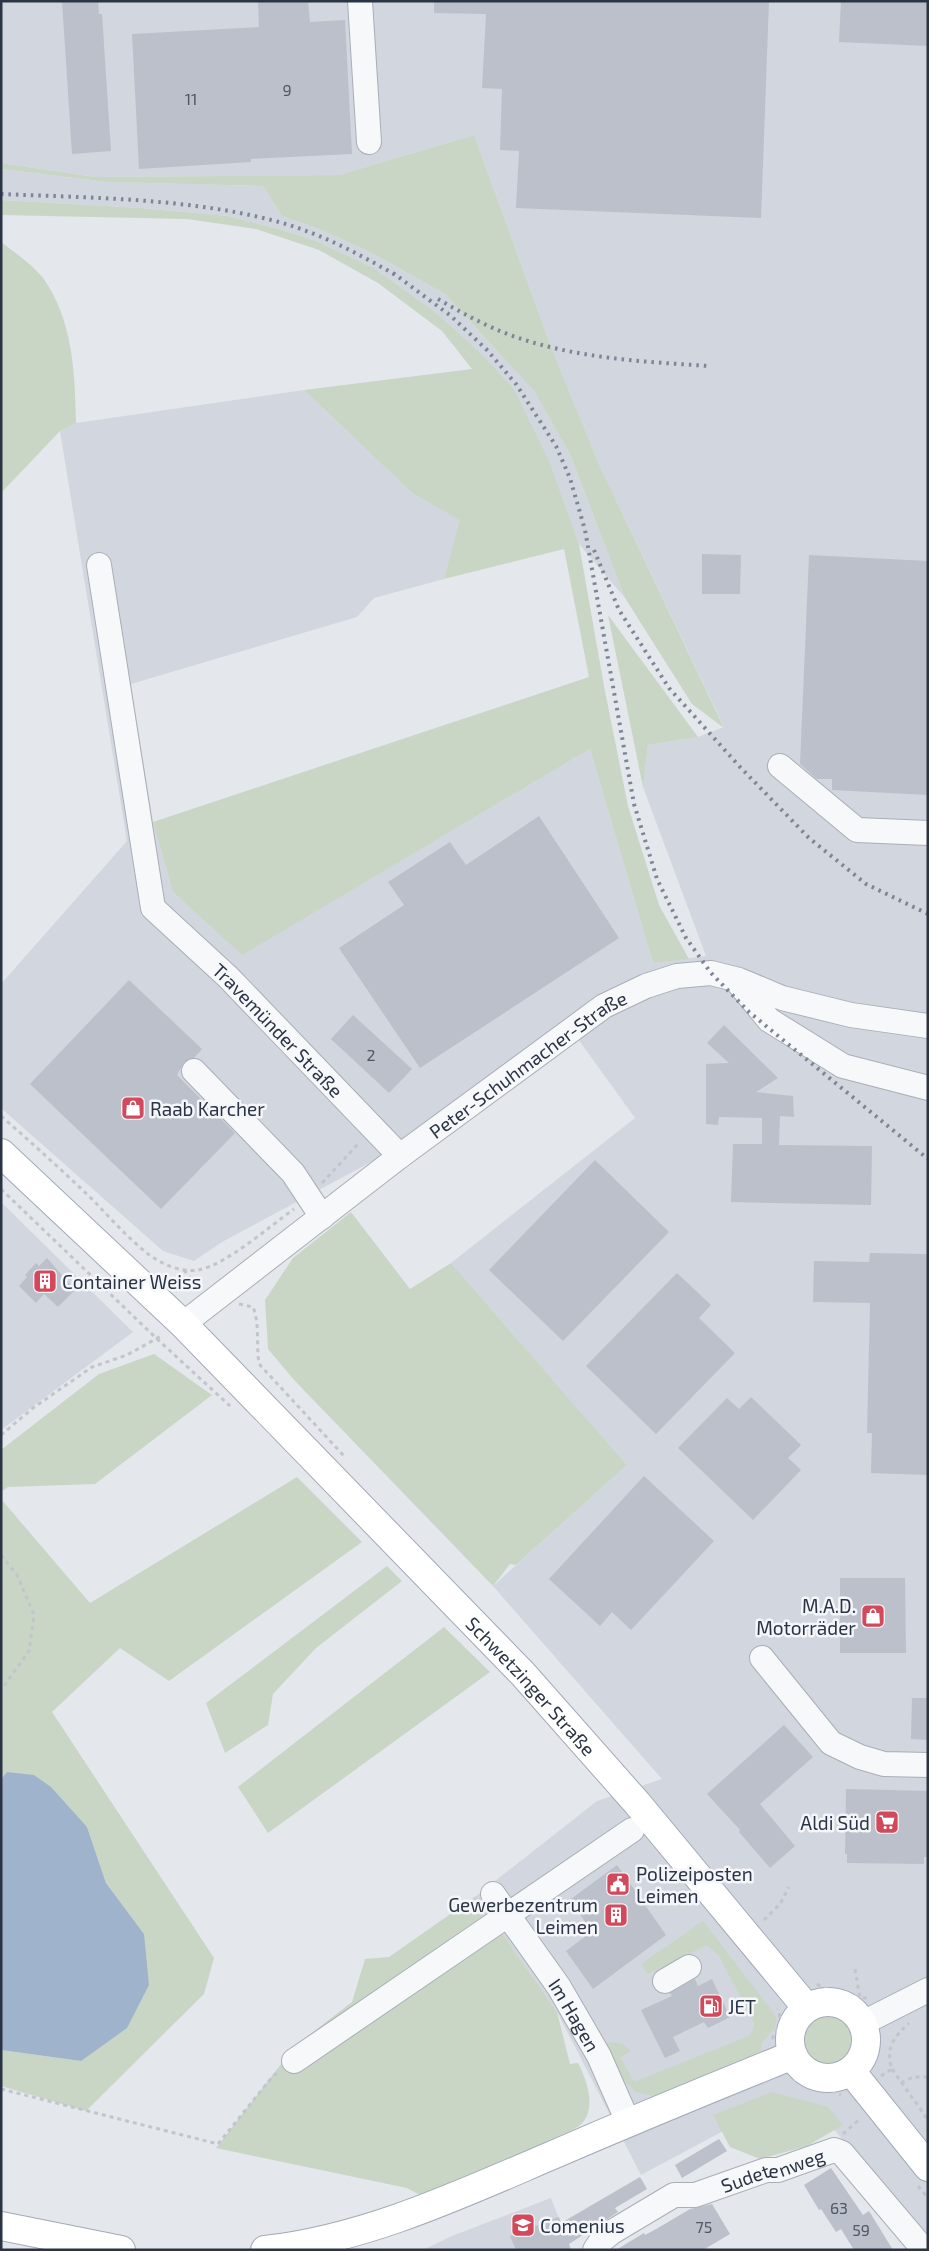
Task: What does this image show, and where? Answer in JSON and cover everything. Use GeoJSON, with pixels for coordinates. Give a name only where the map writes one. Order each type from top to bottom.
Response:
{"type":"FeatureCollection","features":[{"type":"Feature","properties":{"kind":"main road","name":"Schwetzinger Straße"},"geometry":{"type":"LineString","coordinates":[[1,1153],[183,1324],[523,1674],[805,1994]]}},
{"type":"Feature","properties":{"kind":"main road"},"geometry":{"type":"LineString","coordinates":[[264,2250],[331,2239],[394,2219],[460,2194],[782,2059],[805,1994],[820,2002],[836,2002],[849,2008],[861,2010],[866,2032],[866,2047],[860,2061],[851,2071],[836,2078],[821,2078],[782,2059]]}},
{"type":"Feature","properties":{"kind":"main road"},"geometry":{"type":"LineString","coordinates":[[851,2071],[928,2167]]}},
{"type":"Feature","properties":{"kind":"main road"},"geometry":{"type":"LineString","coordinates":[[1,2226],[121,2250]]}},
{"type":"Feature","properties":{"kind":"street"},"geometry":{"type":"LineString","coordinates":[[360,1],[368,142]]}},
{"type":"Feature","properties":{"kind":"street","name":"Travemünder Straße"},"geometry":{"type":"LineString","coordinates":[[99,565],[153,908],[228,977],[400,1156]]}},
{"type":"Feature","properties":{"kind":"street"},"geometry":{"type":"LineString","coordinates":[[780,766],[857,830],[928,833]]}},
{"type":"Feature","properties":{"kind":"street","name":"Peter-Schuhmacher-Straße"},"geometry":{"type":"LineString","coordinates":[[183,1324],[400,1156],[604,1006],[646,986],[677,976],[711,973],[735,979],[782,998],[850,1015],[928,1026]]}},
{"type":"Feature","properties":{"kind":"street"},"geometry":{"type":"LineString","coordinates":[[735,979],[769,1020],[844,1066],[928,1088]]}},
{"type":"Feature","properties":{"kind":"street"},"geometry":{"type":"LineString","coordinates":[[194,1071],[293,1173],[322,1217]]}},
{"type":"Feature","properties":{"kind":"street"},"geometry":{"type":"LineString","coordinates":[[762,1658],[831,1743],[860,1757],[884,1764],[928,1765]]}},
{"type":"Feature","properties":{"kind":"street"},"geometry":{"type":"LineString","coordinates":[[294,2061],[632,1830]]}},
{"type":"Feature","properties":{"kind":"street","name":"Im Hagen"},"geometry":{"type":"LineString","coordinates":[[493,1894],[559,1987],[599,2056],[628,2122]]}},
{"type":"Feature","properties":{"kind":"street"},"geometry":{"type":"LineString","coordinates":[[665,1981],[689,1967]]}},
{"type":"Feature","properties":{"kind":"street"},"geometry":{"type":"LineString","coordinates":[[861,2010],[928,1990]]}},
{"type":"Feature","properties":{"kind":"street","name":"Sudetenweg"},"geometry":{"type":"LineString","coordinates":[[595,2250],[601,2241],[612,2232],[674,2195],[695,2195],[766,2170],[778,2170],[834,2150],[842,2153],[924,2250]]}},
{"type":"Feature","properties":{"kind":"path"},"geometry":{"type":"LineString","coordinates":[[1,1116],[56,1165],[148,1254],[172,1267],[184,1270],[198,1270],[215,1263],[240,1248],[310,1197],[343,1158],[374,1129]]}},
{"type":"Feature","properties":{"kind":"path"},"geometry":{"type":"LineString","coordinates":[[1,1189],[234,1410]]}},
{"type":"Feature","properties":{"kind":"path"},"geometry":{"type":"LineString","coordinates":[[1,1435],[33,1408],[92,1367],[127,1355],[183,1324]]}},
{"type":"Feature","properties":{"kind":"path"},"geometry":{"type":"LineString","coordinates":[[1,1555],[16,1575],[34,1614],[29,1651],[1,1690]]}},
{"type":"Feature","properties":{"kind":"path"},"geometry":{"type":"LineString","coordinates":[[764,1920],[780,1904],[789,1887]]}},
{"type":"Feature","properties":{"kind":"path"},"geometry":{"type":"LineString","coordinates":[[855,1969],[861,2010]]}},
{"type":"Feature","properties":{"kind":"path"},"geometry":{"type":"LineString","coordinates":[[843,2096],[835,2092],[815,2088],[793,2078],[779,2078],[782,2059],[765,2046],[778,2032],[781,2022],[776,2003],[825,1989],[861,2010]]}},
{"type":"Feature","properties":{"kind":"path"},"geometry":{"type":"LineString","coordinates":[[861,2010],[874,1996]]}},
{"type":"Feature","properties":{"kind":"path"},"geometry":{"type":"LineString","coordinates":[[1,2089],[218,2144],[273,2076],[294,2061]]}},
{"type":"Feature","properties":{"kind":"path"},"geometry":{"type":"LineString","coordinates":[[892,2069],[928,2120]]}},
{"type":"Feature","properties":{"kind":"path"},"geometry":{"type":"LineString","coordinates":[[901,2083],[913,2077],[928,2077]]}},
{"type":"Feature","properties":{"kind":"shaded area"},"geometry":{"type":"Polygon","coordinates":[[[1,1],[928,1],[928,2240],[826,2120],[787,2097],[641,2175],[557,2012],[476,1896],[597,1801],[662,1779],[493,1586],[627,1465],[451,1263],[635,1118],[565,1021],[373,1161],[222,1242],[194,1261],[163,1251],[1,1108],[1,984],[127,841],[60,431],[76,423],[304,390],[413,494],[461,520],[444,579],[374,598],[357,617],[131,684],[153,822],[173,892],[242,954],[590,749],[653,963],[706,956],[643,787],[648,745],[698,737],[724,727],[598,462],[550,344],[474,135],[339,175],[95,177],[1,163],[1,1]]]}},
{"type":"Feature","properties":{"kind":"shaded area"},"geometry":{"type":"Polygon","coordinates":[[[1,169],[108,182],[263,186],[282,216],[319,229],[372,253],[445,294],[534,391],[570,454],[625,598],[579,544],[550,464],[514,389],[434,311],[372,267],[316,241],[228,216],[141,208],[1,200],[1,169]]]}},
{"type":"Feature","properties":{"kind":"shaded area"},"geometry":{"type":"Polygon","coordinates":[[[1,1202],[133,1332],[1,1430],[1,1202]]]}},
{"type":"Feature","properties":{"kind":"shaded area","name":"Comenius"},"geometry":{"type":"Polygon","coordinates":[[[551,2198],[571,2250],[423,2250],[452,2236],[551,2198]]]}},
{"type":"Feature","properties":{"kind":"green space"},"geometry":{"type":"Polygon","coordinates":[[[474,135],[550,344],[598,462],[724,728],[692,704],[625,598],[570,454],[534,391],[445,294],[372,253],[319,229],[282,216],[263,186],[108,182],[1,169],[1,163],[95,177],[339,175],[474,135]]]}},
{"type":"Feature","properties":{"kind":"green space"},"geometry":{"type":"Polygon","coordinates":[[[1,200],[141,208],[228,216],[316,241],[372,267],[434,311],[482,355],[514,389],[550,463],[579,544],[604,686],[628,806],[659,905],[689,959],[653,963],[590,749],[242,955],[173,892],[153,822],[589,677],[564,549],[444,579],[460,520],[413,494],[304,390],[472,369],[442,331],[378,283],[319,250],[256,229],[187,219],[1,215],[1,200]]]}},
{"type":"Feature","properties":{"kind":"green space"},"geometry":{"type":"Polygon","coordinates":[[[1,242],[24,259],[43,278],[61,311],[73,366],[76,423],[60,431],[1,493],[1,242]]]}},
{"type":"Feature","properties":{"kind":"green space"},"geometry":{"type":"Polygon","coordinates":[[[608,615],[698,737],[648,745],[643,787],[608,615]]]}},
{"type":"Feature","properties":{"kind":"green space"},"geometry":{"type":"Polygon","coordinates":[[[351,1212],[410,1289],[451,1263],[627,1465],[516,1565],[510,1564],[493,1586],[295,1381],[268,1349],[265,1300],[293,1258],[351,1212]]]}},
{"type":"Feature","properties":{"kind":"green space"},"geometry":{"type":"Polygon","coordinates":[[[154,1354],[212,1395],[95,1484],[8,1487],[1,1492],[1,1450],[99,1374],[154,1354]]]}},
{"type":"Feature","properties":{"kind":"green space"},"geometry":{"type":"Polygon","coordinates":[[[297,1477],[362,1542],[169,1681],[120,1648],[52,1712],[214,1958],[204,1994],[86,2111],[1,2086],[1,2050],[81,2061],[144,1934],[106,1883],[87,1827],[7,1772],[1,1779],[1,1499],[90,1603],[297,1477]]]}},
{"type":"Feature","properties":{"kind":"green space"},"geometry":{"type":"Polygon","coordinates":[[[387,1566],[402,1581],[316,1648],[273,1694],[268,1725],[225,1753],[206,1703],[387,1566]]]}},
{"type":"Feature","properties":{"kind":"green space"},"geometry":{"type":"Polygon","coordinates":[[[444,1627],[490,1672],[268,1833],[238,1787],[444,1627]]]}},
{"type":"Feature","properties":{"kind":"green space"},"geometry":{"type":"Polygon","coordinates":[[[476,1896],[557,2012],[570,2064],[578,2063],[585,2078],[589,2095],[588,2112],[585,2120],[579,2126],[422,2196],[407,2188],[216,2148],[295,2046],[352,2002],[365,1959],[389,1957],[476,1896]]]}},
{"type":"Feature","properties":{"kind":"green space"},"geometry":{"type":"Polygon","coordinates":[[[703,1921],[773,2012],[777,2021],[774,2029],[761,2044],[762,2051],[658,2097],[636,2092],[626,2083],[604,2044],[619,2043],[631,2051],[620,2057],[634,2082],[749,2036],[753,2030],[754,2023],[719,1956],[707,1945],[648,1974],[641,1964],[703,1921]]]}},
{"type":"Feature","properties":{"kind":"green space"},"geometry":{"type":"Polygon","coordinates":[[[828,2016],[837,2018],[845,2023],[850,2031],[852,2040],[850,2049],[845,2057],[837,2062],[828,2064],[819,2062],[811,2057],[806,2049],[804,2040],[806,2031],[811,2023],[819,2018],[828,2016]]]}},
{"type":"Feature","properties":{"kind":"green space"},"geometry":{"type":"Polygon","coordinates":[[[772,2092],[828,2107],[843,2125],[807,2146],[760,2159],[730,2147],[713,2115],[772,2092]]]}},
{"type":"Feature","properties":{"kind":"water"},"geometry":{"type":"Polygon","coordinates":[[[7,1772],[34,1775],[51,1787],[87,1827],[106,1883],[144,1934],[149,1985],[127,2028],[81,2061],[1,2050],[1,1779],[7,1772]]]}},
{"type":"Feature","properties":{"kind":"building"},"geometry":{"type":"Polygon","coordinates":[[[62,1],[98,1],[99,14],[102,14],[111,151],[72,154],[62,1]]]}},
{"type":"Feature","properties":{"kind":"building"},"geometry":{"type":"Polygon","coordinates":[[[258,1],[308,1],[310,22],[345,20],[352,154],[251,159],[251,162],[139,169],[132,34],[259,27],[258,1]]]}},
{"type":"Feature","properties":{"kind":"building"},"geometry":{"type":"Polygon","coordinates":[[[434,1],[769,1],[761,218],[516,208],[519,151],[500,150],[502,89],[482,88],[486,14],[434,13],[434,1]]]}},
{"type":"Feature","properties":{"kind":"building"},"geometry":{"type":"Polygon","coordinates":[[[841,1],[928,1],[928,46],[839,42],[841,1]]]}},
{"type":"Feature","properties":{"kind":"building"},"geometry":{"type":"Polygon","coordinates":[[[702,554],[741,555],[740,594],[702,594],[702,554]]]}},
{"type":"Feature","properties":{"kind":"building"},"geometry":{"type":"Polygon","coordinates":[[[809,555],[928,561],[928,795],[832,790],[832,779],[817,779],[800,764],[809,555]]]}},
{"type":"Feature","properties":{"kind":"building"},"geometry":{"type":"Polygon","coordinates":[[[539,816],[619,938],[420,1068],[339,948],[404,905],[388,882],[450,842],[466,865],[539,816]]]}},
{"type":"Feature","properties":{"kind":"building","name":"Raab Karcher"},"geometry":{"type":"Polygon","coordinates":[[[129,980],[202,1049],[194,1058],[184,1062],[177,1075],[235,1133],[161,1209],[30,1084],[129,980]]]}},
{"type":"Feature","properties":{"kind":"building"},"geometry":{"type":"Polygon","coordinates":[[[353,1015],[412,1069],[389,1093],[331,1039],[353,1015]]]}},
{"type":"Feature","properties":{"kind":"building"},"geometry":{"type":"Polygon","coordinates":[[[724,1025],[778,1078],[756,1092],[793,1096],[794,1117],[780,1116],[779,1145],[872,1146],[871,1205],[731,1202],[733,1144],[762,1144],[762,1118],[719,1117],[718,1125],[706,1124],[706,1064],[729,1063],[707,1043],[724,1025]]]}},
{"type":"Feature","properties":{"kind":"building"},"geometry":{"type":"Polygon","coordinates":[[[595,1160],[669,1232],[563,1341],[489,1270],[595,1160]]]}},
{"type":"Feature","properties":{"kind":"building"},"geometry":{"type":"Polygon","coordinates":[[[870,1253],[928,1254],[928,1475],[871,1473],[872,1433],[867,1433],[870,1303],[813,1302],[814,1261],[869,1262],[870,1253]]]}},
{"type":"Feature","properties":{"kind":"building","name":"Container Weiss"},"geometry":{"type":"Polygon","coordinates":[[[47,1258],[75,1290],[58,1307],[44,1294],[36,1303],[19,1286],[27,1277],[25,1275],[36,1263],[39,1266],[47,1258]]]}},
{"type":"Feature","properties":{"kind":"building"},"geometry":{"type":"Polygon","coordinates":[[[677,1273],[711,1305],[699,1318],[735,1353],[656,1434],[586,1366],[677,1273]]]}},
{"type":"Feature","properties":{"kind":"building"},"geometry":{"type":"Polygon","coordinates":[[[751,1397],[801,1445],[788,1458],[801,1470],[753,1520],[678,1448],[727,1398],[739,1409],[751,1397]]]}},
{"type":"Feature","properties":{"kind":"building"},"geometry":{"type":"Polygon","coordinates":[[[644,1476],[714,1541],[631,1630],[612,1612],[600,1626],[549,1579],[644,1476]]]}},
{"type":"Feature","properties":{"kind":"building","name":"M.A.D. Motorräder"},"geometry":{"type":"Polygon","coordinates":[[[840,1578],[905,1578],[906,1653],[840,1653],[840,1578]]]}},
{"type":"Feature","properties":{"kind":"building"},"geometry":{"type":"Polygon","coordinates":[[[912,1698],[928,1698],[928,1740],[911,1739],[912,1698]]]}},
{"type":"Feature","properties":{"kind":"building"},"geometry":{"type":"Polygon","coordinates":[[[784,1725],[813,1757],[760,1804],[795,1846],[770,1868],[739,1832],[740,1830],[707,1794],[784,1725]]]}},
{"type":"Feature","properties":{"kind":"building","name":"Aldi Süd"},"geometry":{"type":"Polygon","coordinates":[[[846,1789],[928,1791],[928,1857],[924,1857],[924,1864],[847,1863],[847,1854],[845,1854],[846,1789]]]}},
{"type":"Feature","properties":{"kind":"building","name":"Gewerbezentrum Leimen"},"geometry":{"type":"Polygon","coordinates":[[[617,1865],[666,1935],[593,1989],[566,1951],[591,1932],[571,1899],[617,1865]]]}},
{"type":"Feature","properties":{"kind":"building"},"geometry":{"type":"Polygon","coordinates":[[[695,1979],[698,1986],[712,1979],[730,2017],[708,2028],[704,2022],[673,2037],[680,2051],[665,2058],[641,2010],[672,1996],[670,1993],[695,1979]]]}},
{"type":"Feature","properties":{"kind":"building"},"geometry":{"type":"Polygon","coordinates":[[[719,2139],[727,2151],[682,2178],[675,2165],[719,2139]]]}},
{"type":"Feature","properties":{"kind":"building"},"geometry":{"type":"Polygon","coordinates":[[[831,2168],[863,2215],[869,2211],[893,2250],[854,2250],[841,2229],[836,2232],[821,2209],[819,2210],[804,2185],[831,2168]]]}},
{"type":"Feature","properties":{"kind":"building"},"geometry":{"type":"Polygon","coordinates":[[[640,2177],[647,2189],[615,2208],[618,2212],[569,2244],[571,2250],[516,2250],[510,2236],[559,2217],[561,2223],[640,2177]]]}},
{"type":"Feature","properties":{"kind":"building"},"geometry":{"type":"Polygon","coordinates":[[[712,2204],[730,2234],[703,2250],[616,2250],[690,2209],[712,2204]]]}},
{"type":"Feature","properties":{"kind":"railway"},"geometry":{"type":"LineString","coordinates":[[1,194],[141,200],[245,214],[279,222],[326,239],[399,277]]}},
{"type":"Feature","properties":{"kind":"railway"},"geometry":{"type":"LineString","coordinates":[[393,273],[451,316],[487,350],[516,384],[556,446],[570,478],[585,530],[634,804],[657,879],[686,938],[711,973],[749,1012],[928,1159]]}},
{"type":"Feature","properties":{"kind":"railway"},"geometry":{"type":"LineString","coordinates":[[438,299],[494,328],[550,347],[618,359],[709,366]]}},
{"type":"Feature","properties":{"kind":"railway"},"geometry":{"type":"LineString","coordinates":[[594,550],[619,610],[669,688],[740,767],[809,838],[866,884],[928,914]]}},
{"type":"Feature","properties":{"kind":"place","name":"Raab Karcher"},"geometry":{"type":"Point","coordinates":[133,1108]}},
{"type":"Feature","properties":{"kind":"place","name":"Container Weiss"},"geometry":{"type":"Point","coordinates":[45,1281]}},
{"type":"Feature","properties":{"kind":"place","name":"M.A.D. Motorräder"},"geometry":{"type":"Point","coordinates":[873,1616]}},
{"type":"Feature","properties":{"kind":"place","name":"Aldi Süd"},"geometry":{"type":"Point","coordinates":[887,1822]}},
{"type":"Feature","properties":{"kind":"place","name":"Polizeiposten Leimen"},"geometry":{"type":"Point","coordinates":[618,1884]}},
{"type":"Feature","properties":{"kind":"place","name":"Gewerbezentrum Leimen"},"geometry":{"type":"Point","coordinates":[616,1915]}},
{"type":"Feature","properties":{"kind":"place","name":"JET"},"geometry":{"type":"Point","coordinates":[711,2006]}},
{"type":"Feature","properties":{"kind":"place","name":"Comenius"},"geometry":{"type":"Point","coordinates":[523,2225]}}]}
